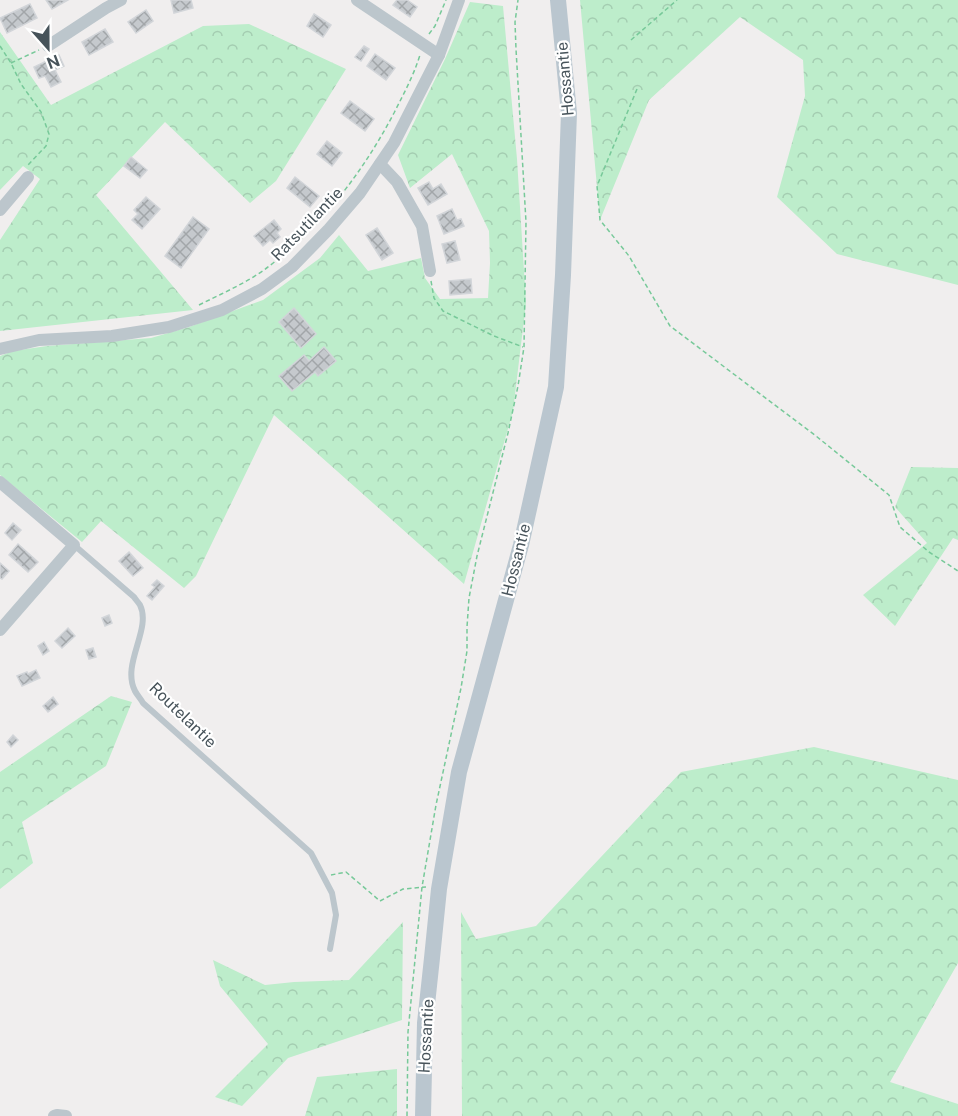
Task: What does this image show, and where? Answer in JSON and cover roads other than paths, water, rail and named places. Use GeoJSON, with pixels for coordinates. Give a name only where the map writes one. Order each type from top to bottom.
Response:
{"type":"FeatureCollection","features":[{"type":"Feature","properties":{"kind":"main road","name":"Hossantie"},"geometry":{"type":"LineString","coordinates":[[423,1116],[431,888],[459,772],[521,545],[556,387],[569,113],[558,0]]}},
{"type":"Feature","properties":{"kind":"street"},"geometry":{"type":"LineString","coordinates":[[48,46],[122,0]]}},
{"type":"Feature","properties":{"kind":"street"},"geometry":{"type":"LineString","coordinates":[[357,0],[439,55]]}},
{"type":"Feature","properties":{"kind":"street","name":"Ratsutilantie"},"geometry":{"type":"LineString","coordinates":[[0,349],[39,340],[112,336],[169,327],[222,310],[262,289],[292,267],[360,193],[394,143],[439,55],[459,0]]}},
{"type":"Feature","properties":{"kind":"street"},"geometry":{"type":"LineString","coordinates":[[380,164],[398,182],[422,226],[430,271]]}},
{"type":"Feature","properties":{"kind":"street"},"geometry":{"type":"LineString","coordinates":[[0,210],[28,177]]}},
{"type":"Feature","properties":{"kind":"street","name":"Routelantie"},"geometry":{"type":"LineString","coordinates":[[0,482],[74,545]]}},
{"type":"Feature","properties":{"kind":"street"},"geometry":{"type":"LineString","coordinates":[[0,630],[74,545]]}},
{"type":"Feature","properties":{"kind":"street"},"geometry":{"type":"LineString","coordinates":[[54,1116],[66,1116]]}},
{"type":"Feature","properties":{"kind":"lane","name":"Routelantie"},"geometry":{"type":"LineString","coordinates":[[74,545],[134,597],[140,606],[141,632],[131,673],[134,690],[143,703],[312,853],[332,894],[336,915],[330,949]]}}]}
